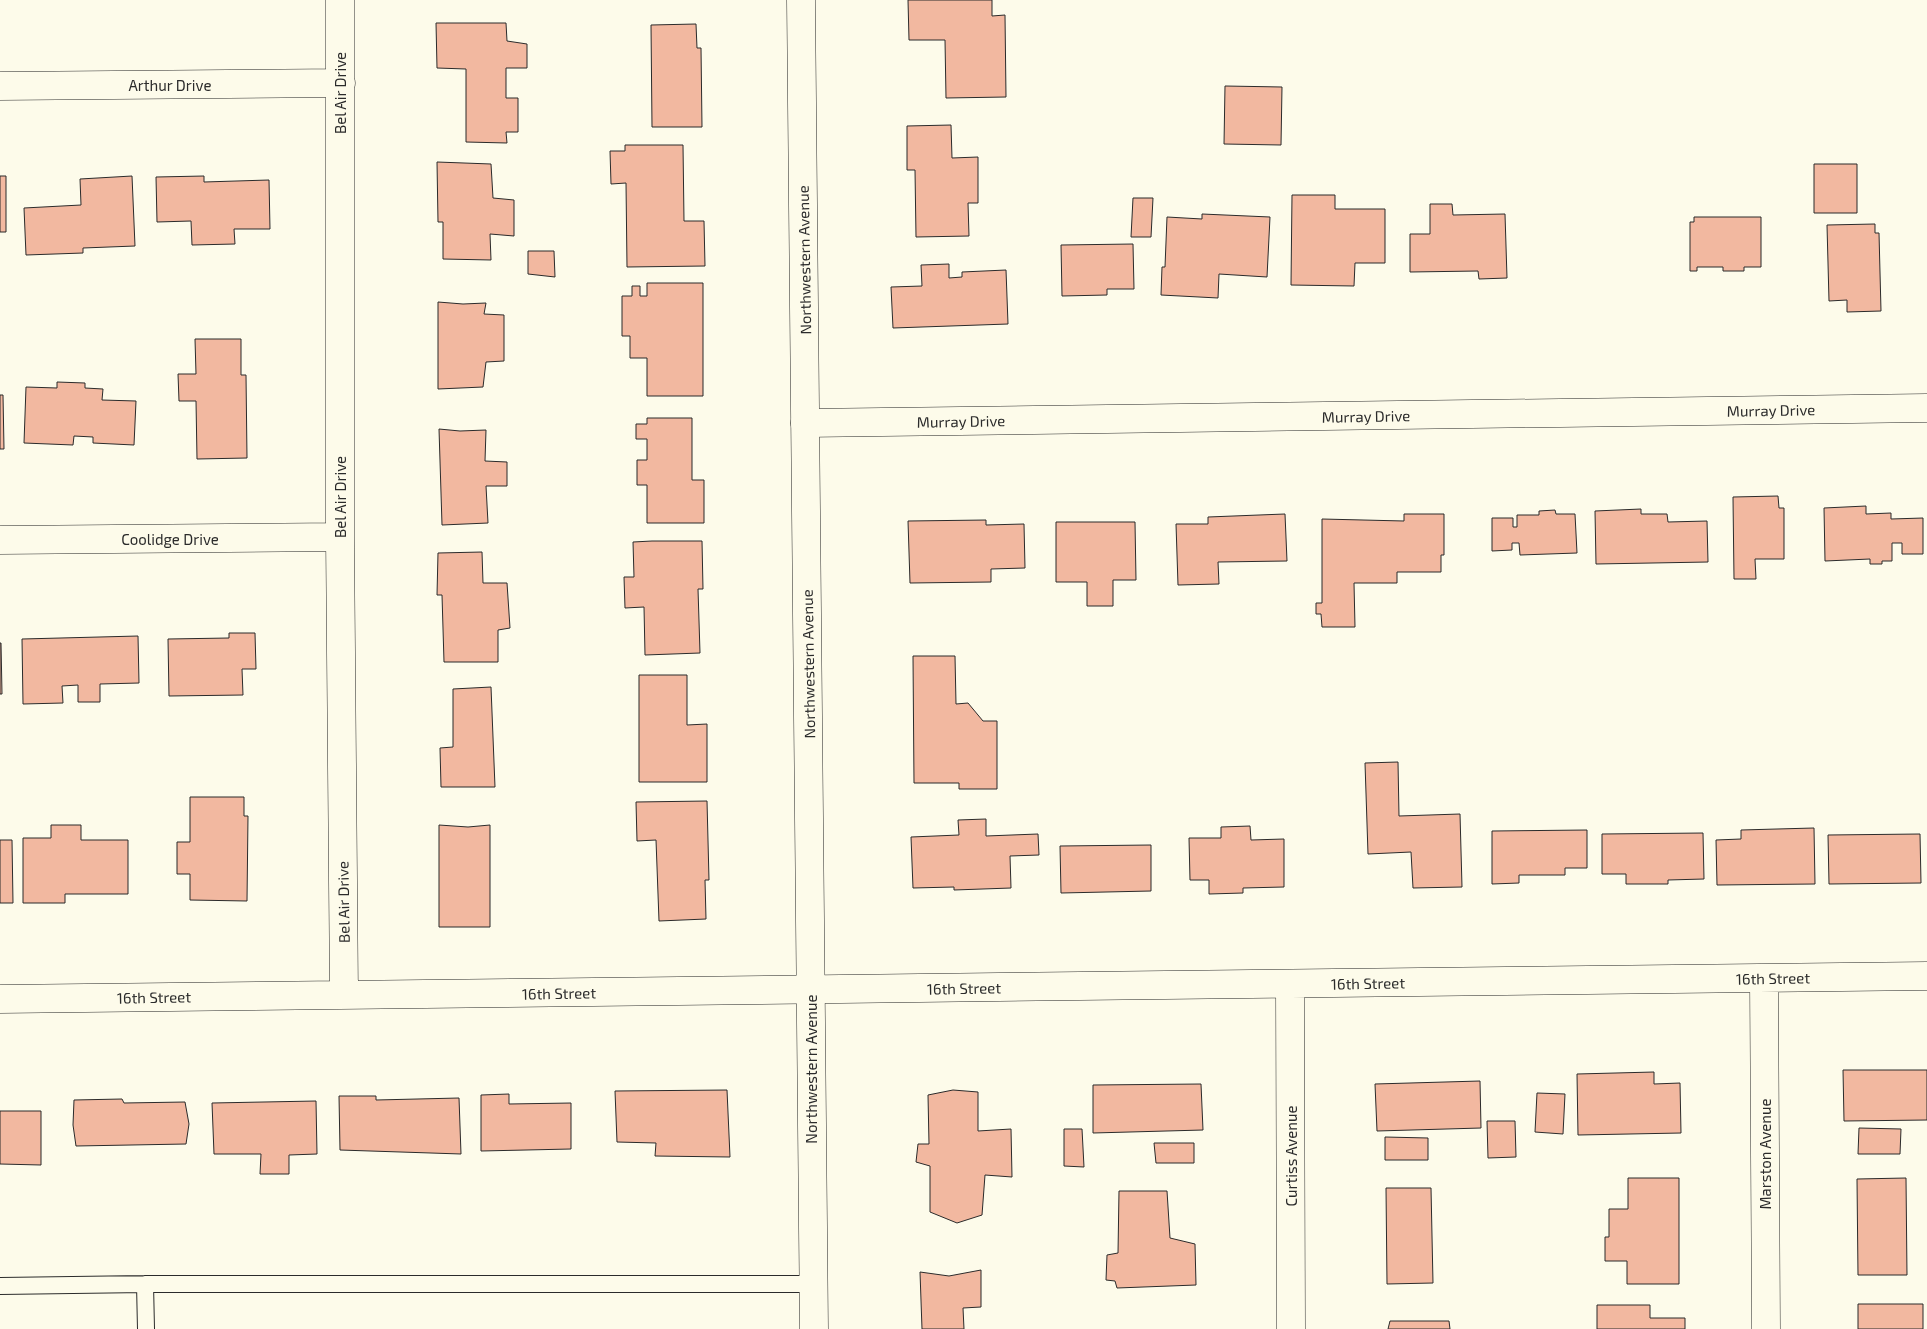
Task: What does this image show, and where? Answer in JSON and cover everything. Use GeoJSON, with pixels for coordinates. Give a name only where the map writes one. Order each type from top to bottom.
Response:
{"type":"FeatureCollection","features":[{"type":"Feature","properties":{"kind":"street","name":"Bel Air Drive"},"geometry":{"type":"LineString","coordinates":[[340,0],[340,537],[344,995]]}},
{"type":"Feature","properties":{"kind":"street","name":"Northwestern Avenue"},"geometry":{"type":"LineString","coordinates":[[801,0],[814,1329]]}},
{"type":"Feature","properties":{"kind":"street","name":"Arthur Drive"},"geometry":{"type":"LineString","coordinates":[[0,86],[340,83]]}},
{"type":"Feature","properties":{"kind":"street","name":"Murray Drive"},"geometry":{"type":"LineString","coordinates":[[805,423],[1927,408]]}},
{"type":"Feature","properties":{"kind":"street","name":"Coolidge Drive"},"geometry":{"type":"LineString","coordinates":[[0,540],[340,537]]}},
{"type":"Feature","properties":{"kind":"street","name":"16th Street"},"geometry":{"type":"LineString","coordinates":[[0,999],[1927,976]]}},
{"type":"Feature","properties":{"kind":"street","name":"Marston Avenue"},"geometry":{"type":"LineString","coordinates":[[1764,978],[1766,1329]]}},
{"type":"Feature","properties":{"kind":"street","name":"Curtiss Avenue"},"geometry":{"type":"LineString","coordinates":[[1290,984],[1292,1329]]}},
{"type":"Feature","properties":{"kind":"lane"},"geometry":{"type":"LineString","coordinates":[[145,1284],[146,1329]]}},
{"type":"Feature","properties":{"kind":"lane"},"geometry":{"type":"LineString","coordinates":[[0,1286],[145,1284],[813,1284]]}},
{"type":"Feature","properties":{"kind":"building"},"geometry":{"type":"Polygon","coordinates":[[[908,0],[992,0],[992,16],[1005,15],[1006,97],[946,98],[945,40],[909,40],[908,0]]]}},
{"type":"Feature","properties":{"kind":"building"},"geometry":{"type":"Polygon","coordinates":[[[436,23],[506,23],[507,41],[527,44],[527,68],[506,68],[506,98],[518,98],[518,132],[506,132],[507,143],[466,142],[466,69],[437,68],[436,23]]]}},
{"type":"Feature","properties":{"kind":"building"},"geometry":{"type":"Polygon","coordinates":[[[696,24],[697,48],[701,48],[702,127],[652,127],[651,25],[696,24]]]}},
{"type":"Feature","properties":{"kind":"building"},"geometry":{"type":"Polygon","coordinates":[[[1225,86],[1282,87],[1281,145],[1224,144],[1225,86]]]}},
{"type":"Feature","properties":{"kind":"building"},"geometry":{"type":"Polygon","coordinates":[[[951,125],[952,158],[978,157],[978,203],[968,203],[969,236],[916,237],[915,170],[907,170],[907,126],[951,125]]]}},
{"type":"Feature","properties":{"kind":"building"},"geometry":{"type":"Polygon","coordinates":[[[625,145],[683,145],[684,221],[704,221],[705,266],[627,267],[626,183],[611,184],[610,151],[625,151],[625,145]]]}},
{"type":"Feature","properties":{"kind":"building"},"geometry":{"type":"Polygon","coordinates":[[[437,162],[491,164],[493,198],[514,200],[514,236],[490,234],[491,260],[443,259],[443,222],[438,222],[437,162]]]}},
{"type":"Feature","properties":{"kind":"building"},"geometry":{"type":"Polygon","coordinates":[[[1814,164],[1857,164],[1857,213],[1814,213],[1814,164]]]}},
{"type":"Feature","properties":{"kind":"building"},"geometry":{"type":"Polygon","coordinates":[[[0,176],[6,176],[6,232],[0,232],[0,176]]]}},
{"type":"Feature","properties":{"kind":"building"},"geometry":{"type":"Polygon","coordinates":[[[132,176],[135,246],[83,248],[83,253],[26,255],[24,208],[81,205],[80,179],[132,176]]]}},
{"type":"Feature","properties":{"kind":"building"},"geometry":{"type":"Polygon","coordinates":[[[204,176],[204,182],[269,180],[270,229],[234,229],[235,244],[192,245],[191,221],[157,222],[156,177],[204,176]]]}},
{"type":"Feature","properties":{"kind":"building"},"geometry":{"type":"Polygon","coordinates":[[[1292,195],[1335,195],[1335,209],[1385,209],[1385,263],[1355,263],[1354,286],[1291,285],[1292,195]]]}},
{"type":"Feature","properties":{"kind":"building"},"geometry":{"type":"Polygon","coordinates":[[[1133,198],[1153,198],[1151,237],[1131,237],[1133,198]]]}},
{"type":"Feature","properties":{"kind":"building"},"geometry":{"type":"Polygon","coordinates":[[[1430,204],[1452,204],[1453,215],[1505,214],[1507,278],[1479,279],[1478,271],[1410,272],[1410,234],[1430,234],[1430,204]]]}},
{"type":"Feature","properties":{"kind":"building"},"geometry":{"type":"Polygon","coordinates":[[[1202,214],[1270,217],[1267,277],[1219,274],[1218,298],[1161,295],[1162,267],[1165,267],[1167,217],[1202,219],[1202,214]]]}},
{"type":"Feature","properties":{"kind":"building"},"geometry":{"type":"Polygon","coordinates":[[[1694,217],[1761,217],[1761,267],[1744,267],[1744,271],[1723,271],[1723,267],[1697,267],[1697,271],[1690,271],[1690,222],[1694,222],[1694,217]]]}},
{"type":"Feature","properties":{"kind":"building"},"geometry":{"type":"Polygon","coordinates":[[[1875,224],[1875,233],[1879,233],[1881,311],[1847,312],[1847,300],[1829,301],[1827,225],[1875,224]]]}},
{"type":"Feature","properties":{"kind":"building"},"geometry":{"type":"Polygon","coordinates":[[[1133,244],[1134,289],[1107,289],[1107,295],[1062,296],[1061,245],[1133,244]]]}},
{"type":"Feature","properties":{"kind":"building"},"geometry":{"type":"Polygon","coordinates":[[[528,251],[554,251],[555,277],[528,274],[528,251]]]}},
{"type":"Feature","properties":{"kind":"building"},"geometry":{"type":"Polygon","coordinates":[[[949,264],[949,278],[962,277],[962,272],[1006,270],[1008,324],[893,328],[891,287],[922,286],[921,265],[949,264]]]}},
{"type":"Feature","properties":{"kind":"building"},"geometry":{"type":"Polygon","coordinates":[[[647,283],[703,283],[703,396],[647,396],[647,358],[630,358],[630,336],[622,336],[622,296],[632,296],[632,286],[640,286],[640,296],[647,296],[647,283]]]}},
{"type":"Feature","properties":{"kind":"building"},"geometry":{"type":"Polygon","coordinates":[[[438,302],[486,303],[484,314],[504,315],[504,361],[486,362],[483,387],[438,389],[438,302]]]}},
{"type":"Feature","properties":{"kind":"building"},"geometry":{"type":"Polygon","coordinates":[[[195,339],[241,339],[241,375],[246,375],[247,458],[197,459],[196,401],[179,401],[178,374],[196,374],[195,339]]]}},
{"type":"Feature","properties":{"kind":"building"},"geometry":{"type":"Polygon","coordinates":[[[57,382],[85,383],[85,388],[103,389],[102,400],[136,401],[134,445],[93,443],[93,437],[74,436],[73,445],[24,443],[26,387],[57,388],[57,382]]]}},
{"type":"Feature","properties":{"kind":"building"},"geometry":{"type":"Polygon","coordinates":[[[0,395],[3,395],[4,449],[0,449],[0,395]]]}},
{"type":"Feature","properties":{"kind":"building"},"geometry":{"type":"Polygon","coordinates":[[[647,418],[692,418],[692,480],[704,480],[704,523],[647,523],[647,485],[637,485],[637,460],[647,460],[647,439],[636,439],[636,424],[647,424],[647,418]]]}},
{"type":"Feature","properties":{"kind":"building"},"geometry":{"type":"Polygon","coordinates":[[[439,429],[460,431],[486,430],[485,461],[507,462],[507,486],[486,486],[488,523],[442,525],[439,429]]]}},
{"type":"Feature","properties":{"kind":"building"},"geometry":{"type":"Polygon","coordinates":[[[1778,496],[1779,508],[1784,508],[1784,559],[1755,559],[1756,579],[1734,579],[1733,497],[1778,496]]]}},
{"type":"Feature","properties":{"kind":"building"},"geometry":{"type":"Polygon","coordinates":[[[1866,506],[1866,514],[1891,513],[1891,519],[1923,518],[1923,554],[1902,554],[1902,543],[1892,543],[1892,561],[1882,561],[1882,564],[1870,564],[1870,559],[1825,561],[1824,508],[1866,506]]]}},
{"type":"Feature","properties":{"kind":"building"},"geometry":{"type":"Polygon","coordinates":[[[1641,509],[1641,514],[1667,514],[1668,522],[1707,521],[1708,562],[1596,564],[1595,511],[1641,509]]]}},
{"type":"Feature","properties":{"kind":"building"},"geometry":{"type":"Polygon","coordinates":[[[1555,510],[1556,514],[1575,514],[1577,553],[1520,555],[1519,543],[1512,543],[1512,550],[1492,551],[1492,518],[1513,518],[1513,527],[1517,527],[1517,515],[1539,515],[1539,511],[1555,510]]]}},
{"type":"Feature","properties":{"kind":"building"},"geometry":{"type":"Polygon","coordinates":[[[1285,514],[1287,561],[1218,562],[1219,584],[1178,585],[1176,524],[1208,524],[1208,517],[1285,514]]]}},
{"type":"Feature","properties":{"kind":"building"},"geometry":{"type":"Polygon","coordinates":[[[1404,514],[1444,514],[1444,555],[1441,555],[1441,572],[1397,572],[1397,583],[1354,583],[1355,627],[1322,627],[1321,614],[1316,614],[1316,603],[1322,603],[1322,519],[1404,521],[1404,514]]]}},
{"type":"Feature","properties":{"kind":"building"},"geometry":{"type":"Polygon","coordinates":[[[986,520],[986,525],[1024,524],[1025,568],[991,569],[991,582],[910,583],[908,521],[986,520]]]}},
{"type":"Feature","properties":{"kind":"building"},"geometry":{"type":"Polygon","coordinates":[[[1056,522],[1135,522],[1136,580],[1113,580],[1113,606],[1087,606],[1087,582],[1056,582],[1056,522]]]}},
{"type":"Feature","properties":{"kind":"building"},"geometry":{"type":"Polygon","coordinates":[[[702,541],[703,589],[698,589],[700,653],[645,655],[644,607],[625,608],[624,577],[634,577],[633,542],[702,541]]]}},
{"type":"Feature","properties":{"kind":"building"},"geometry":{"type":"Polygon","coordinates":[[[482,552],[483,583],[507,583],[510,628],[498,630],[498,662],[444,662],[442,595],[437,595],[438,553],[482,552]]]}},
{"type":"Feature","properties":{"kind":"building"},"geometry":{"type":"Polygon","coordinates":[[[229,633],[255,633],[256,669],[242,669],[243,695],[169,696],[168,639],[229,638],[229,633]]]}},
{"type":"Feature","properties":{"kind":"building"},"geometry":{"type":"Polygon","coordinates":[[[138,636],[139,683],[100,684],[100,702],[78,702],[78,685],[62,686],[63,703],[23,704],[22,639],[138,636]]]}},
{"type":"Feature","properties":{"kind":"building"},"geometry":{"type":"Polygon","coordinates":[[[1,643],[2,694],[0,694],[1,643]]]}},
{"type":"Feature","properties":{"kind":"building"},"geometry":{"type":"Polygon","coordinates":[[[913,656],[955,656],[956,704],[968,703],[983,721],[997,721],[997,789],[959,789],[959,783],[914,783],[913,656]]]}},
{"type":"Feature","properties":{"kind":"building"},"geometry":{"type":"Polygon","coordinates":[[[639,675],[687,675],[687,725],[707,724],[707,782],[639,782],[639,675]]]}},
{"type":"Feature","properties":{"kind":"building"},"geometry":{"type":"Polygon","coordinates":[[[491,687],[495,787],[441,787],[440,748],[453,747],[453,689],[491,687]]]}},
{"type":"Feature","properties":{"kind":"building"},"geometry":{"type":"Polygon","coordinates":[[[1398,762],[1399,816],[1460,814],[1462,887],[1413,888],[1411,852],[1368,854],[1365,763],[1398,762]]]}},
{"type":"Feature","properties":{"kind":"building"},"geometry":{"type":"Polygon","coordinates":[[[190,797],[244,797],[244,816],[248,816],[247,901],[190,900],[190,874],[177,874],[177,842],[190,842],[190,797]]]}},
{"type":"Feature","properties":{"kind":"building"},"geometry":{"type":"Polygon","coordinates":[[[707,801],[709,880],[705,880],[706,919],[659,921],[656,840],[637,841],[636,802],[707,801]]]}},
{"type":"Feature","properties":{"kind":"building"},"geometry":{"type":"Polygon","coordinates":[[[986,819],[986,836],[1038,834],[1039,855],[1010,856],[1011,888],[954,890],[954,887],[913,888],[911,837],[959,835],[958,820],[986,819]]]}},
{"type":"Feature","properties":{"kind":"building"},"geometry":{"type":"Polygon","coordinates":[[[51,825],[81,825],[81,840],[128,840],[128,894],[65,894],[65,903],[23,903],[23,838],[51,838],[51,825]]]}},
{"type":"Feature","properties":{"kind":"building"},"geometry":{"type":"Polygon","coordinates":[[[439,825],[468,827],[490,825],[490,927],[439,927],[439,825]]]}},
{"type":"Feature","properties":{"kind":"building"},"geometry":{"type":"Polygon","coordinates":[[[1250,826],[1251,840],[1284,839],[1284,887],[1243,888],[1243,893],[1209,894],[1209,880],[1190,880],[1189,838],[1221,838],[1221,827],[1250,826]]]}},
{"type":"Feature","properties":{"kind":"building"},"geometry":{"type":"Polygon","coordinates":[[[1814,828],[1815,884],[1717,885],[1716,840],[1741,839],[1741,830],[1814,828]]]}},
{"type":"Feature","properties":{"kind":"building"},"geometry":{"type":"Polygon","coordinates":[[[1587,830],[1587,868],[1565,868],[1565,875],[1519,875],[1519,883],[1492,884],[1492,831],[1587,830]]]}},
{"type":"Feature","properties":{"kind":"building"},"geometry":{"type":"Polygon","coordinates":[[[1703,833],[1704,879],[1668,880],[1668,884],[1626,884],[1626,874],[1602,874],[1602,834],[1703,833]]]}},
{"type":"Feature","properties":{"kind":"building"},"geometry":{"type":"Polygon","coordinates":[[[1920,834],[1921,883],[1829,884],[1828,835],[1920,834]]]}},
{"type":"Feature","properties":{"kind":"building"},"geometry":{"type":"Polygon","coordinates":[[[0,840],[12,840],[13,903],[0,903],[0,840]]]}},
{"type":"Feature","properties":{"kind":"building"},"geometry":{"type":"Polygon","coordinates":[[[1151,845],[1151,891],[1061,893],[1060,846],[1151,845]]]}},
{"type":"Feature","properties":{"kind":"building"},"geometry":{"type":"Polygon","coordinates":[[[1843,1070],[1927,1070],[1927,1120],[1844,1121],[1843,1070]]]}},
{"type":"Feature","properties":{"kind":"building"},"geometry":{"type":"Polygon","coordinates":[[[1654,1072],[1654,1084],[1680,1083],[1681,1133],[1578,1135],[1577,1074],[1654,1072]]]}},
{"type":"Feature","properties":{"kind":"building"},"geometry":{"type":"Polygon","coordinates":[[[1480,1081],[1481,1128],[1377,1131],[1375,1084],[1480,1081]]]}},
{"type":"Feature","properties":{"kind":"building"},"geometry":{"type":"Polygon","coordinates":[[[1201,1084],[1203,1130],[1093,1133],[1093,1085],[1201,1084]]]}},
{"type":"Feature","properties":{"kind":"building"},"geometry":{"type":"Polygon","coordinates":[[[727,1090],[730,1157],[655,1156],[656,1143],[617,1142],[615,1091],[727,1090]]]}},
{"type":"Feature","properties":{"kind":"building"},"geometry":{"type":"Polygon","coordinates":[[[953,1090],[978,1092],[978,1131],[1011,1129],[1012,1177],[985,1175],[982,1215],[957,1223],[930,1212],[930,1166],[916,1162],[918,1144],[929,1144],[928,1095],[953,1090]]]}},
{"type":"Feature","properties":{"kind":"building"},"geometry":{"type":"Polygon","coordinates":[[[1537,1093],[1565,1094],[1563,1134],[1535,1132],[1537,1093]]]}},
{"type":"Feature","properties":{"kind":"building"},"geometry":{"type":"Polygon","coordinates":[[[509,1094],[509,1104],[571,1103],[571,1149],[481,1151],[481,1095],[509,1094]]]}},
{"type":"Feature","properties":{"kind":"building"},"geometry":{"type":"Polygon","coordinates":[[[339,1096],[376,1096],[376,1100],[459,1098],[461,1154],[340,1150],[339,1096]]]}},
{"type":"Feature","properties":{"kind":"building"},"geometry":{"type":"Polygon","coordinates":[[[122,1099],[124,1103],[185,1102],[189,1124],[186,1144],[76,1146],[73,1125],[74,1100],[122,1099]]]}},
{"type":"Feature","properties":{"kind":"building"},"geometry":{"type":"Polygon","coordinates":[[[316,1101],[317,1154],[289,1155],[289,1174],[260,1174],[261,1154],[214,1154],[212,1103],[316,1101]]]}},
{"type":"Feature","properties":{"kind":"building"},"geometry":{"type":"Polygon","coordinates":[[[0,1111],[41,1111],[41,1165],[0,1164],[0,1111]]]}},
{"type":"Feature","properties":{"kind":"building"},"geometry":{"type":"Polygon","coordinates":[[[1487,1121],[1515,1121],[1516,1157],[1488,1158],[1487,1121]]]}},
{"type":"Feature","properties":{"kind":"building"},"geometry":{"type":"Polygon","coordinates":[[[1859,1128],[1901,1129],[1900,1154],[1858,1154],[1859,1128]]]}},
{"type":"Feature","properties":{"kind":"building"},"geometry":{"type":"Polygon","coordinates":[[[1064,1129],[1082,1129],[1084,1167],[1064,1166],[1064,1129]]]}},
{"type":"Feature","properties":{"kind":"building"},"geometry":{"type":"Polygon","coordinates":[[[1385,1137],[1428,1138],[1428,1160],[1385,1160],[1385,1137]]]}},
{"type":"Feature","properties":{"kind":"building"},"geometry":{"type":"Polygon","coordinates":[[[1154,1143],[1194,1143],[1194,1163],[1156,1163],[1154,1143]]]}},
{"type":"Feature","properties":{"kind":"building"},"geometry":{"type":"Polygon","coordinates":[[[1628,1178],[1679,1178],[1679,1284],[1627,1284],[1627,1261],[1605,1261],[1605,1237],[1609,1237],[1609,1209],[1628,1209],[1628,1178]]]}},
{"type":"Feature","properties":{"kind":"building"},"geometry":{"type":"Polygon","coordinates":[[[1906,1178],[1907,1275],[1858,1275],[1857,1179],[1906,1178]]]}},
{"type":"Feature","properties":{"kind":"building"},"geometry":{"type":"Polygon","coordinates":[[[1386,1188],[1431,1188],[1433,1283],[1387,1284],[1386,1188]]]}},
{"type":"Feature","properties":{"kind":"building"},"geometry":{"type":"Polygon","coordinates":[[[1119,1191],[1167,1191],[1170,1238],[1195,1244],[1196,1285],[1117,1288],[1115,1281],[1106,1280],[1107,1255],[1118,1253],[1119,1191]]]}},
{"type":"Feature","properties":{"kind":"building"},"geometry":{"type":"Polygon","coordinates":[[[981,1270],[981,1307],[963,1308],[964,1329],[922,1329],[920,1272],[949,1276],[981,1270]]]}},
{"type":"Feature","properties":{"kind":"building"},"geometry":{"type":"Polygon","coordinates":[[[1858,1304],[1923,1304],[1923,1329],[1858,1329],[1858,1304]]]}},
{"type":"Feature","properties":{"kind":"building"},"geometry":{"type":"Polygon","coordinates":[[[1597,1305],[1650,1305],[1650,1318],[1685,1318],[1685,1329],[1597,1329],[1597,1305]]]}},
{"type":"Feature","properties":{"kind":"building"},"geometry":{"type":"Polygon","coordinates":[[[1390,1321],[1449,1321],[1450,1329],[1388,1329],[1390,1321]]]}}]}
